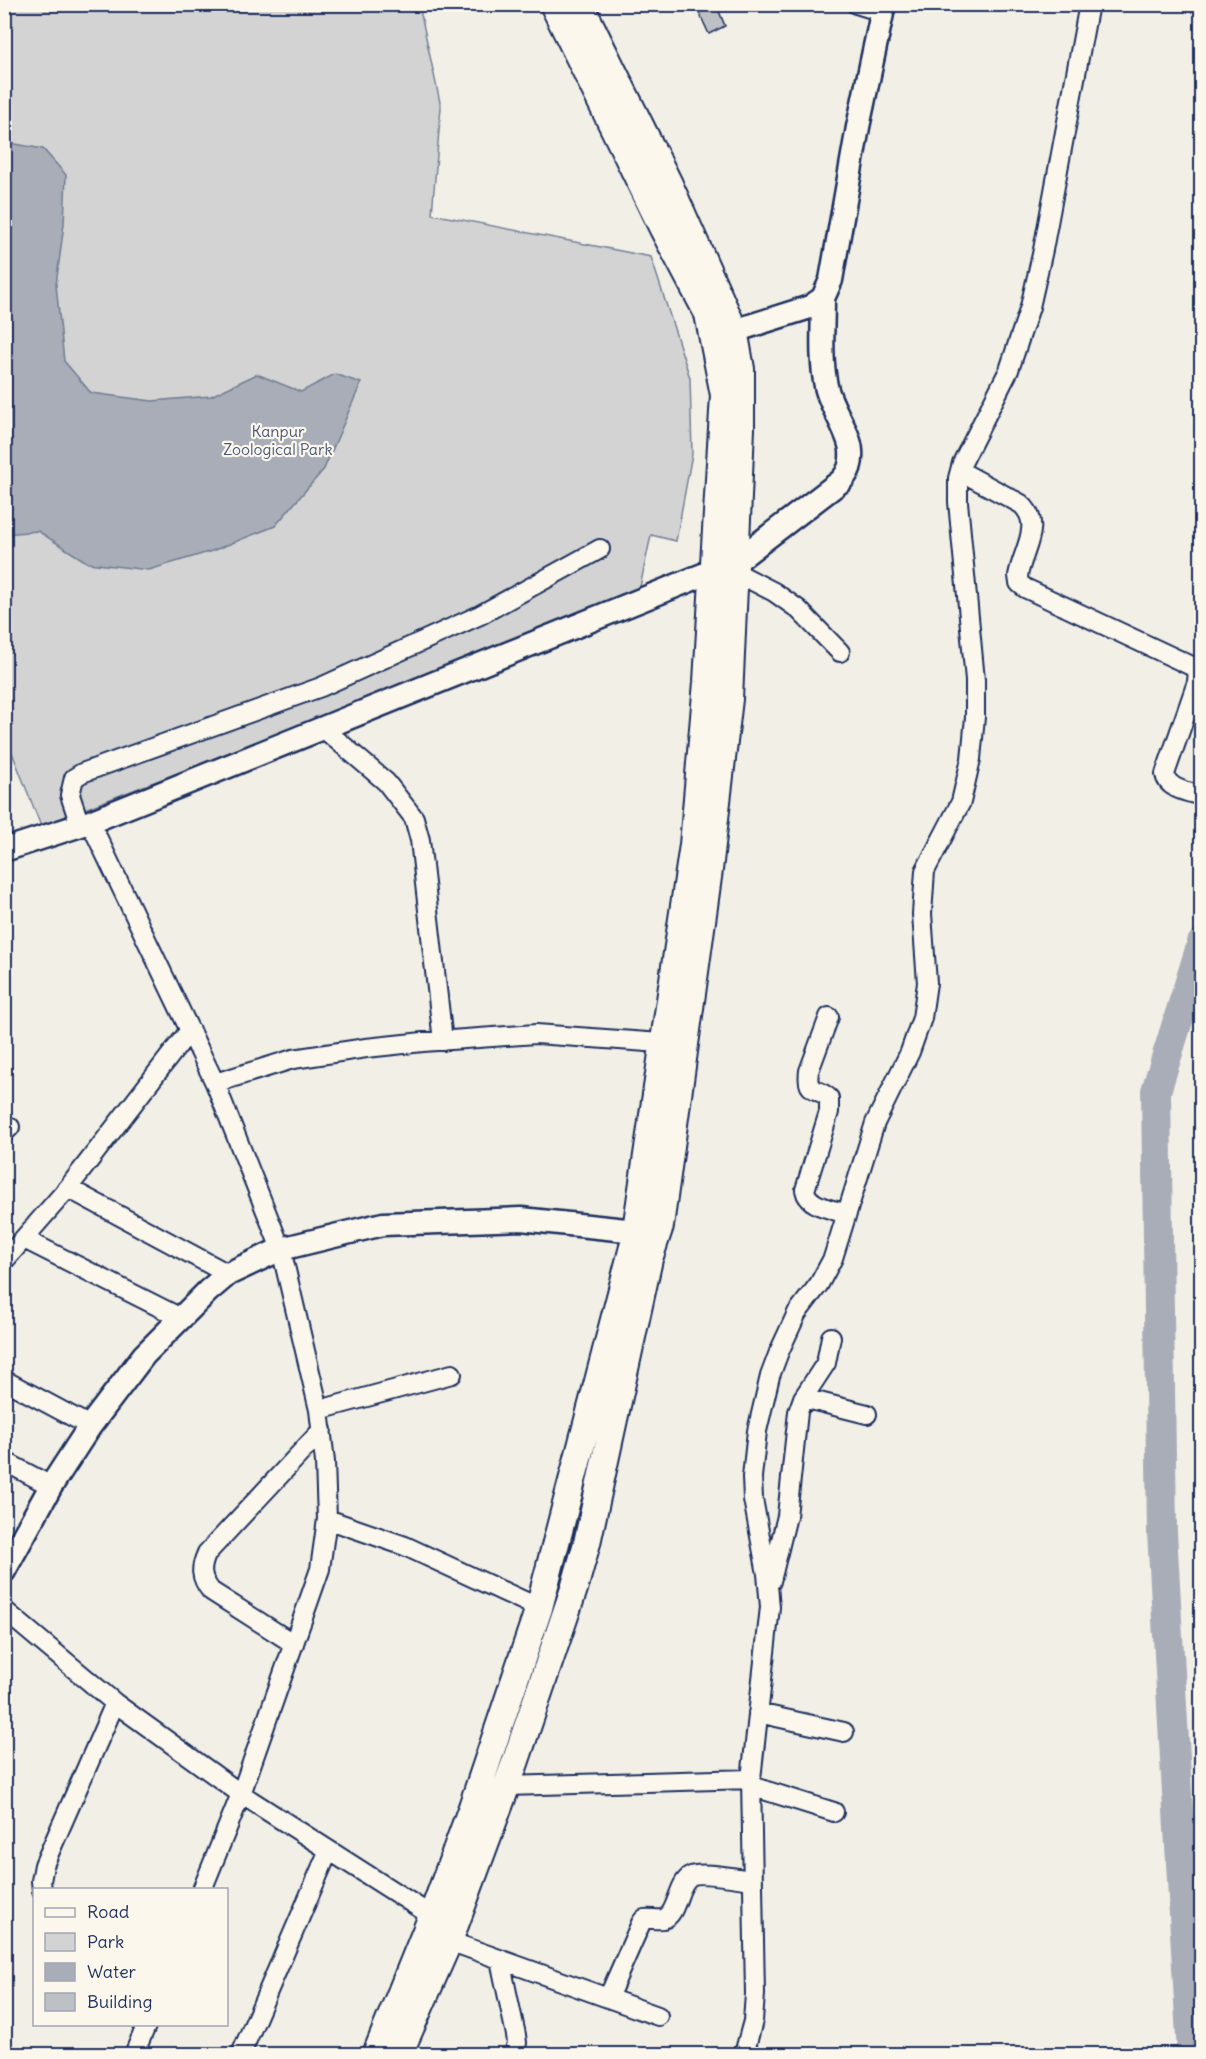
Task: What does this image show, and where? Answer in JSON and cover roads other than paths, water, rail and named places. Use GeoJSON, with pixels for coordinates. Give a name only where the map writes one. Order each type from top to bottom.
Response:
{"type":"FeatureCollection","features":[{"type":"Feature","properties":{"kind":"main road"},"geometry":{"type":"LineString","coordinates":[[553,4],[663,229],[708,314],[723,334]]}},
{"type":"Feature","properties":{"kind":"main road"},"geometry":{"type":"LineString","coordinates":[[376,2055],[432,1916],[472,1807],[539,1608],[646,1234],[674,1044],[708,681],[728,568],[723,334],[669,184],[580,4]]}},
{"type":"Feature","properties":{"kind":"main road"},"geometry":{"type":"LineString","coordinates":[[399,2055],[449,1941],[506,1786],[574,1589],[587,1543],[649,1260],[646,1234]]}},
{"type":"Feature","properties":{"kind":"street"},"geometry":{"type":"LineString","coordinates":[[4,850],[85,824],[728,568],[841,481],[848,473],[851,448],[826,387],[823,370],[823,298],[831,280],[858,127],[883,8],[856,4]]}},
{"type":"Feature","properties":{"kind":"street"},"geometry":{"type":"LineString","coordinates":[[744,2055],[753,2021],[755,1994],[751,1783],[769,1626],[769,1592],[753,1500],[752,1477],[757,1431],[770,1376],[787,1331],[797,1312],[827,1271],[875,1123],[910,1052],[922,1018],[927,983],[922,914],[926,871],[961,802],[971,759],[976,698],[958,502],[958,478],[1009,370],[1030,307],[1043,250],[1089,4]]}},
{"type":"Feature","properties":{"kind":"street"},"geometry":{"type":"LineString","coordinates":[[723,334],[810,307],[823,298]]}},
{"type":"Feature","properties":{"kind":"street"},"geometry":{"type":"LineString","coordinates":[[960,471],[1028,510],[1032,519],[1031,532],[1018,576],[1019,583],[1025,588],[1198,669],[1197,682],[1165,774],[1166,780],[1171,785],[1202,796]]}},
{"type":"Feature","properties":{"kind":"street"},"geometry":{"type":"LineString","coordinates":[[203,1888],[241,1794],[320,1569],[327,1519],[322,1430],[281,1249],[215,1083],[70,795],[74,778],[82,773],[321,687],[480,615],[600,549]]}},
{"type":"Feature","properties":{"kind":"street"},"geometry":{"type":"LineString","coordinates":[[728,568],[774,592],[798,609],[840,652]]}},
{"type":"Feature","properties":{"kind":"street"},"geometry":{"type":"LineString","coordinates":[[324,729],[386,782],[414,818],[420,840],[443,1041]]}},
{"type":"Feature","properties":{"kind":"street"},"geometry":{"type":"LineString","coordinates":[[829,1017],[807,1080],[812,1089],[824,1093],[828,1098],[829,1112],[805,1190],[806,1197],[812,1202],[847,1214]]}},
{"type":"Feature","properties":{"kind":"street"},"geometry":{"type":"LineString","coordinates":[[4,1261],[68,1188],[190,1030]]}},
{"type":"Feature","properties":{"kind":"street"},"geometry":{"type":"LineString","coordinates":[[215,1083],[293,1059],[366,1048],[443,1041],[536,1034],[674,1044]]}},
{"type":"Feature","properties":{"kind":"street"},"geometry":{"type":"LineString","coordinates":[[68,1188],[228,1274]]}},
{"type":"Feature","properties":{"kind":"street"},"geometry":{"type":"LineString","coordinates":[[4,1571],[51,1486],[90,1426],[144,1355],[228,1274],[281,1249],[384,1224],[521,1219],[646,1234]]}},
{"type":"Feature","properties":{"kind":"street"},"geometry":{"type":"LineString","coordinates":[[24,1239],[181,1318]]}},
{"type":"Feature","properties":{"kind":"street"},"geometry":{"type":"LineString","coordinates":[[769,1592],[787,1516],[798,1412],[803,1398],[826,1363],[831,1337]]}},
{"type":"Feature","properties":{"kind":"street"},"geometry":{"type":"LineString","coordinates":[[319,1410],[452,1374]]}},
{"type":"Feature","properties":{"kind":"street"},"geometry":{"type":"LineString","coordinates":[[4,1380],[90,1426]]}},
{"type":"Feature","properties":{"kind":"street"},"geometry":{"type":"LineString","coordinates":[[803,1398],[867,1414]]}},
{"type":"Feature","properties":{"kind":"street"},"geometry":{"type":"LineString","coordinates":[[294,1644],[211,1591],[203,1581],[202,1564],[207,1553],[322,1430]]}},
{"type":"Feature","properties":{"kind":"street"},"geometry":{"type":"LineString","coordinates":[[4,1461],[51,1486]]}},
{"type":"Feature","properties":{"kind":"street"},"geometry":{"type":"LineString","coordinates":[[327,1519],[405,1546],[539,1608]]}},
{"type":"Feature","properties":{"kind":"street"},"geometry":{"type":"LineString","coordinates":[[4,1610],[115,1703],[241,1794],[328,1852],[432,1916]]}},
{"type":"Feature","properties":{"kind":"street"},"geometry":{"type":"LineString","coordinates":[[42,1888],[44,1865],[115,1703]]}},
{"type":"Feature","properties":{"kind":"street"},"geometry":{"type":"LineString","coordinates":[[758,1713],[844,1732]]}},
{"type":"Feature","properties":{"kind":"street"},"geometry":{"type":"LineString","coordinates":[[506,1786],[751,1783],[834,1812]]}},
{"type":"Feature","properties":{"kind":"street"},"geometry":{"type":"LineString","coordinates":[[241,2055],[328,1852]]}},
{"type":"Feature","properties":{"kind":"street"},"geometry":{"type":"LineString","coordinates":[[608,1998],[641,1923],[644,1919],[661,1919],[669,1915],[688,1878],[692,1875],[703,1875],[753,1880]]}},
{"type":"Feature","properties":{"kind":"street"},"geometry":{"type":"LineString","coordinates":[[449,1941],[658,2016]]}},
{"type":"Feature","properties":{"kind":"street"},"geometry":{"type":"LineString","coordinates":[[500,1959],[516,2035],[514,2055]]}},
{"type":"Feature","properties":{"kind":"street"},"geometry":{"type":"LineString","coordinates":[[134,2055],[147,2026]]}},
{"type":"Feature","properties":{"kind":"water"},"geometry":{"type":"Polygon","coordinates":[[[4,142],[43,149],[66,175],[64,224],[56,285],[64,361],[91,393],[152,401],[211,396],[257,374],[301,392],[335,374],[361,383],[324,469],[275,526],[212,551],[149,570],[88,563],[38,531],[5,534],[4,142]]]}},
{"type":"Feature","properties":{"kind":"waterway"},"geometry":{"type":"LineString","coordinates":[[1192,2054],[1162,1532],[1156,1091],[1202,943]]}},
{"type":"Feature","properties":{"kind":"park label","name":"Kanpur Zoological Park"},"geometry":{"type":"Point","coordinates":[278,440]}}]}
